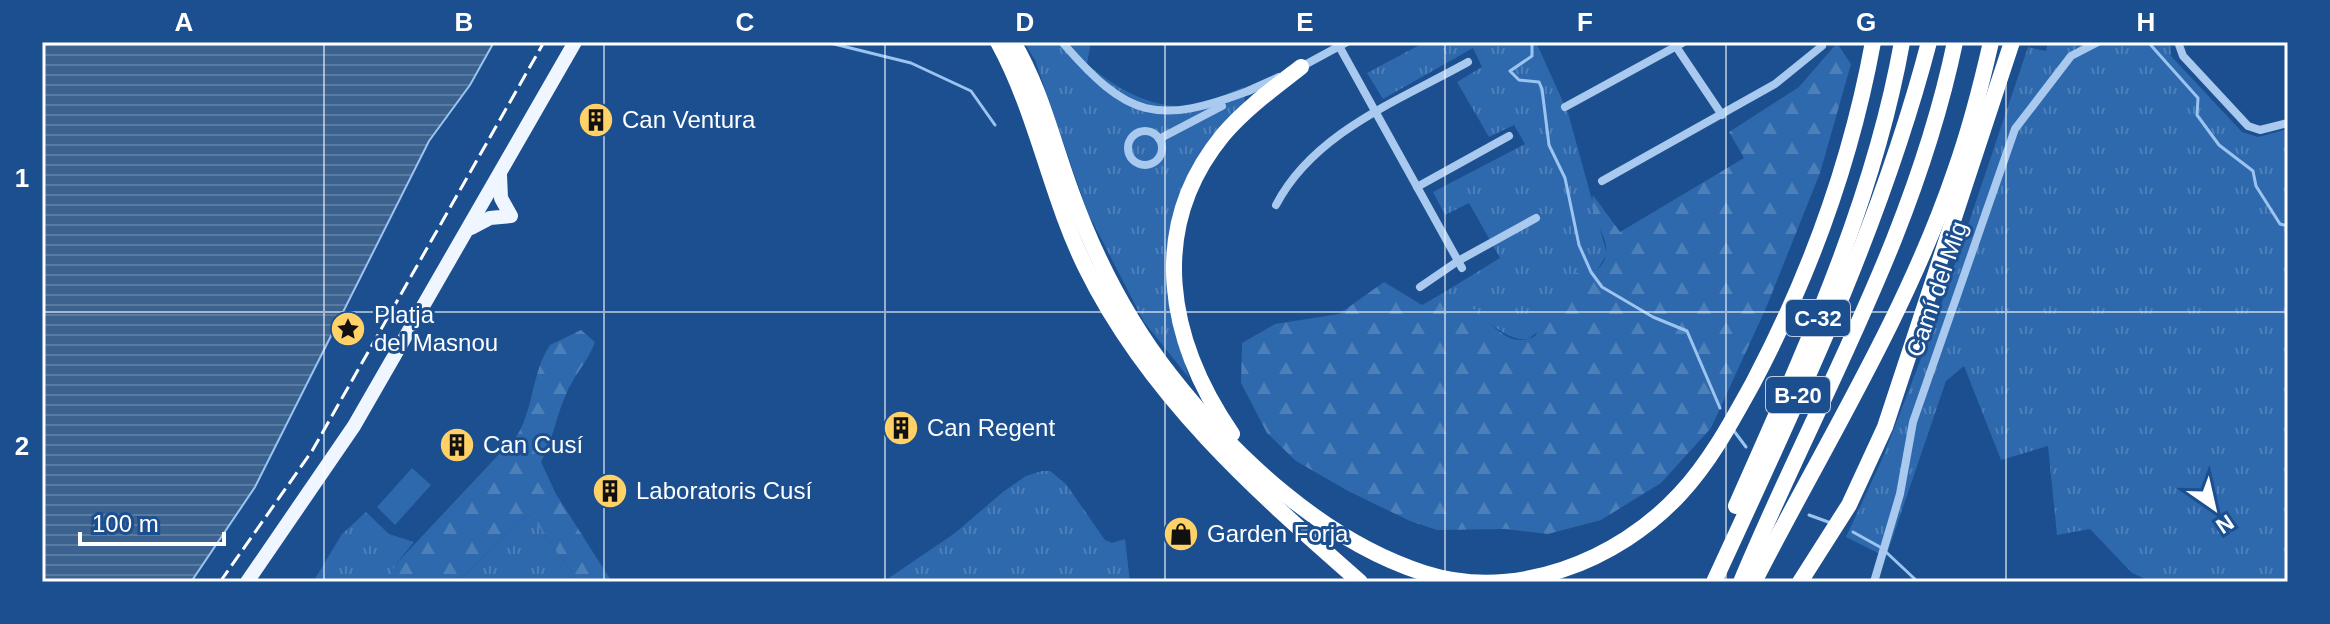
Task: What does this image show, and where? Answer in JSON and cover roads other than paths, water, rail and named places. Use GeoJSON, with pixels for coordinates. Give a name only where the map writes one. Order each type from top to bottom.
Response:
{"type":"FeatureCollection","features":[{"type":"Feature","properties":{"kind":"highway"},"geometry":{"type":"LineString","coordinates":[[998,42],[1024,97],[1084,265],[1120,331],[1164,391],[1229,462],[1360,582]]}},
{"type":"Feature","properties":{"kind":"highway"},"geometry":{"type":"LineString","coordinates":[[1013,42],[1041,102],[1086,233],[1121,304],[1170,375],[1254,465],[1348,538],[1428,575],[1468,581],[1538,576],[1571,567],[1636,534],[1692,481],[1723,435],[1770,350],[1803,281],[1833,201],[1863,100],[1873,42]]}},
{"type":"Feature","properties":{"kind":"highway","name":"C-32"},"geometry":{"type":"LineString","coordinates":[[1703,582],[1829,292],[1874,159],[1902,42]]}},
{"type":"Feature","properties":{"kind":"highway","name":"B-20"},"geometry":{"type":"LineString","coordinates":[[1714,582],[1850,278],[1894,164],[1929,42]]}},
{"type":"Feature","properties":{"kind":"highway","name":"B-20"},"geometry":{"type":"LineString","coordinates":[[1741,582],[1885,267],[1946,89],[1955,42]]}},
{"type":"Feature","properties":{"kind":"highway","name":"C-32"},"geometry":{"type":"LineString","coordinates":[[1754,582],[1885,335],[1945,199],[1977,101],[1991,42]]}},
{"type":"Feature","properties":{"kind":"highway"},"geometry":{"type":"LineString","coordinates":[[1800,582],[1844,516],[1885,427],[1995,104],[2012,42]]}},
{"type":"Feature","properties":{"kind":"highway"},"geometry":{"type":"LineString","coordinates":[[1254,465],[1207,395],[1184,343],[1175,304],[1176,240],[1191,188],[1216,145],[1236,122],[1301,67]]}},
{"type":"Feature","properties":{"kind":"highway"},"geometry":{"type":"LineString","coordinates":[[1945,199],[1995,104]]}},
{"type":"Feature","properties":{"kind":"main road"},"geometry":{"type":"LineString","coordinates":[[247,582],[354,426],[575,42]]}},
{"type":"Feature","properties":{"kind":"main road"},"geometry":{"type":"LineString","coordinates":[[470,228],[490,218],[511,216],[501,198],[501,170]]}},
{"type":"Feature","properties":{"kind":"street"},"geometry":{"type":"LineString","coordinates":[[1062,42],[1092,77],[1138,108],[1167,112],[1200,109],[1251,90]]}},
{"type":"Feature","properties":{"kind":"street","name":"Camí del Mig"},"geometry":{"type":"LineString","coordinates":[[1874,582],[1900,494],[1913,422],[2015,129],[2071,56],[2098,42]]}},
{"type":"Feature","properties":{"kind":"street"},"geometry":{"type":"LineString","coordinates":[[2178,42],[2183,56],[2248,126],[2260,130],[2288,123]]}},
{"type":"Feature","properties":{"kind":"street"},"geometry":{"type":"LineString","coordinates":[[1159,139],[1343,44],[1376,113],[1460,265]]}},
{"type":"Feature","properties":{"kind":"street"},"geometry":{"type":"LineString","coordinates":[[1565,107],[1677,44],[1722,115]]}},
{"type":"Feature","properties":{"kind":"street"},"geometry":{"type":"LineString","coordinates":[[1602,181],[1775,84],[1822,46]]}},
{"type":"Feature","properties":{"kind":"street"},"geometry":{"type":"LineString","coordinates":[[1276,205],[1302,166],[1325,144],[1468,62]]}},
{"type":"Feature","properties":{"kind":"street"},"geometry":{"type":"LineString","coordinates":[[1150,132],[1159,139],[1161,153],[1155,162],[1140,165],[1131,158],[1128,149],[1134,135],[1150,132]]}},
{"type":"Feature","properties":{"kind":"street"},"geometry":{"type":"LineString","coordinates":[[1417,187],[1509,136]]}},
{"type":"Feature","properties":{"kind":"street"},"geometry":{"type":"LineString","coordinates":[[1420,287],[1536,218]]}},
{"type":"Feature","properties":{"kind":"waterway"},"geometry":{"type":"LineString","coordinates":[[826,42],[911,63],[971,91],[995,125]]}},
{"type":"Feature","properties":{"kind":"waterway"},"geometry":{"type":"LineString","coordinates":[[1532,42],[1532,56],[1510,71],[1519,80],[1539,82],[1542,89],[1549,145],[1565,178],[1579,245],[1591,272],[1602,287],[1653,317],[1687,331],[1720,408]]}},
{"type":"Feature","properties":{"kind":"waterway"},"geometry":{"type":"LineString","coordinates":[[2115,43],[2126,42]]}},
{"type":"Feature","properties":{"kind":"waterway"},"geometry":{"type":"LineString","coordinates":[[2148,42],[2198,98],[2197,115],[2219,145],[2253,171],[2256,186],[2280,224],[2288,226]]}},
{"type":"Feature","properties":{"kind":"waterway"},"geometry":{"type":"LineString","coordinates":[[1734,431],[1746,447]]}},
{"type":"Feature","properties":{"kind":"waterway"},"geometry":{"type":"LineString","coordinates":[[1809,515],[1831,523]]}},
{"type":"Feature","properties":{"kind":"waterway"},"geometry":{"type":"LineString","coordinates":[[1853,532],[1880,547]]}},
{"type":"Feature","properties":{"kind":"waterway"},"geometry":{"type":"LineString","coordinates":[[1886,552],[1918,582]]}},
{"type":"Feature","properties":{"kind":"railway"},"geometry":{"type":"LineString","coordinates":[[220,582],[312,451],[544,42]]}},
{"type":"Feature","properties":{"kind":"place","name":"Can Ventura"},"geometry":{"type":"Point","coordinates":[596,120]}},
{"type":"Feature","properties":{"kind":"place","name":"Platja del Masnou"},"geometry":{"type":"Point","coordinates":[348,329]}},
{"type":"Feature","properties":{"kind":"place","name":"Can Regent"},"geometry":{"type":"Point","coordinates":[901,428]}},
{"type":"Feature","properties":{"kind":"place","name":"Can Cusí"},"geometry":{"type":"Point","coordinates":[457,445]}},
{"type":"Feature","properties":{"kind":"place","name":"Laboratoris Cusí"},"geometry":{"type":"Point","coordinates":[610,491]}},
{"type":"Feature","properties":{"kind":"place","name":"Garden Forja"},"geometry":{"type":"Point","coordinates":[1181,534]}}]}
